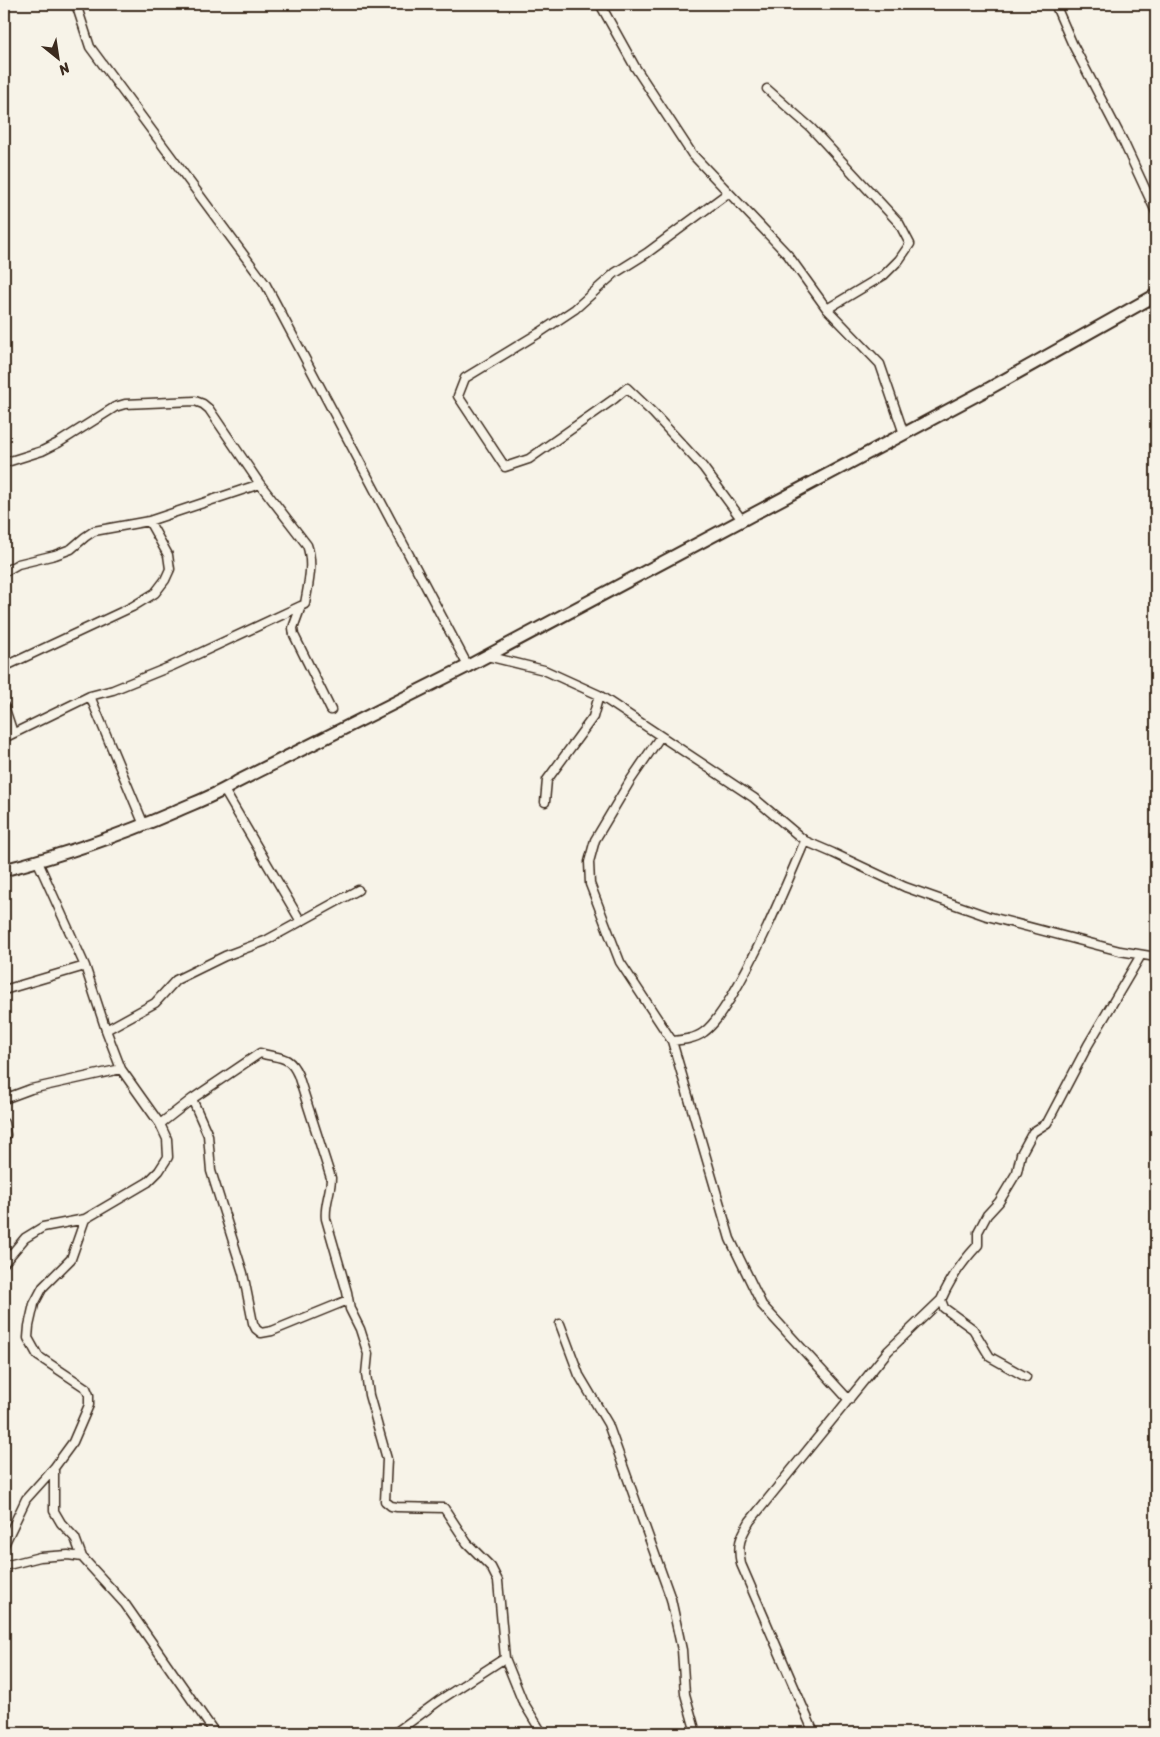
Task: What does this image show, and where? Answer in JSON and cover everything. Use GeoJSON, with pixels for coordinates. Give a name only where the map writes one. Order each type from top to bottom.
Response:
{"type":"FeatureCollection","features":[{"type":"Feature","properties":{"kind":"main road"},"geometry":{"type":"LineString","coordinates":[[4,870],[38,862],[144,825],[224,790],[468,666],[990,388],[1156,295]]}},
{"type":"Feature","properties":{"kind":"street"},"geometry":{"type":"LineString","coordinates":[[76,4],[90,47],[266,285],[468,666]]}},
{"type":"Feature","properties":{"kind":"street"},"geometry":{"type":"LineString","coordinates":[[600,4],[635,67],[692,154],[788,255],[827,309],[880,364],[904,434]]}},
{"type":"Feature","properties":{"kind":"street"},"geometry":{"type":"LineString","coordinates":[[1055,4],[1072,43],[1124,144],[1156,212]]}},
{"type":"Feature","properties":{"kind":"street"},"geometry":{"type":"LineString","coordinates":[[767,89],[811,128],[899,223],[910,244],[899,260],[884,275],[827,309]]}},
{"type":"Feature","properties":{"kind":"street"},"geometry":{"type":"LineString","coordinates":[[728,192],[647,253],[614,273],[575,309],[540,333],[464,378],[458,396],[505,468],[529,458],[614,400],[627,388],[703,467],[742,520]]}},
{"type":"Feature","properties":{"kind":"street"},"geometry":{"type":"LineString","coordinates":[[4,463],[42,451],[58,443],[115,407],[125,404],[195,401],[209,409],[260,484],[307,545],[311,555],[305,604],[172,666],[113,690],[90,696],[4,738]]}},
{"type":"Feature","properties":{"kind":"street"},"geometry":{"type":"LineString","coordinates":[[4,572],[18,564],[55,556],[71,550],[94,531],[149,521],[260,484]]}},
{"type":"Feature","properties":{"kind":"street"},"geometry":{"type":"LineString","coordinates":[[4,666],[132,607],[155,593],[165,580],[170,569],[168,555],[149,521]]}},
{"type":"Feature","properties":{"kind":"street"},"geometry":{"type":"LineString","coordinates":[[301,606],[293,628],[294,635],[331,710]]}},
{"type":"Feature","properties":{"kind":"street"},"geometry":{"type":"LineString","coordinates":[[486,656],[544,670],[599,695],[754,798],[805,841],[905,887],[987,916],[1120,951],[1156,957]]}},
{"type":"Feature","properties":{"kind":"street"},"geometry":{"type":"LineString","coordinates":[[545,802],[547,780],[593,717],[599,695]]}},
{"type":"Feature","properties":{"kind":"street"},"geometry":{"type":"LineString","coordinates":[[90,696],[144,825]]}},
{"type":"Feature","properties":{"kind":"street"},"geometry":{"type":"LineString","coordinates":[[4,706],[13,733]]}},
{"type":"Feature","properties":{"kind":"street"},"geometry":{"type":"LineString","coordinates":[[660,737],[630,781],[595,840],[589,862],[590,884],[620,962],[672,1041],[730,1239],[762,1305],[849,1400]]}},
{"type":"Feature","properties":{"kind":"street"},"geometry":{"type":"LineString","coordinates":[[224,790],[300,920]]}},
{"type":"Feature","properties":{"kind":"street"},"geometry":{"type":"LineString","coordinates":[[672,1041],[690,1039],[705,1032],[720,1015],[741,980],[762,938],[805,841]]}},
{"type":"Feature","properties":{"kind":"street"},"geometry":{"type":"LineString","coordinates":[[4,1263],[25,1238],[43,1228],[85,1219],[148,1182],[159,1171],[168,1157],[167,1140],[160,1124],[121,1070],[85,966],[38,862]]}},
{"type":"Feature","properties":{"kind":"street"},"geometry":{"type":"LineString","coordinates":[[106,1030],[155,1003],[176,980],[225,956],[265,941],[300,920],[358,890]]}},
{"type":"Feature","properties":{"kind":"street"},"geometry":{"type":"LineString","coordinates":[[813,1733],[741,1564],[738,1551],[739,1541],[750,1521],[888,1351],[941,1300],[948,1284],[962,1262],[978,1245],[978,1232],[987,1215],[999,1202],[1017,1172],[1021,1154],[1033,1132],[1047,1123],[1088,1045],[1141,955]]}},
{"type":"Feature","properties":{"kind":"street"},"geometry":{"type":"LineString","coordinates":[[4,990],[85,966]]}},
{"type":"Feature","properties":{"kind":"street"},"geometry":{"type":"LineString","coordinates":[[160,1124],[192,1099],[260,1053],[273,1057],[280,1056],[294,1065],[331,1178],[331,1189],[325,1211],[326,1219],[350,1309],[360,1329],[368,1354],[366,1374],[369,1395],[387,1459],[385,1501],[391,1506],[397,1507],[444,1508],[451,1516],[464,1539],[491,1568],[498,1581],[505,1658],[522,1700],[542,1733]]}},
{"type":"Feature","properties":{"kind":"street"},"geometry":{"type":"LineString","coordinates":[[4,1099],[31,1089],[121,1070]]}},
{"type":"Feature","properties":{"kind":"street"},"geometry":{"type":"LineString","coordinates":[[192,1099],[208,1135],[211,1171],[243,1273],[253,1323],[256,1329],[261,1333],[272,1331],[348,1300]]}},
{"type":"Feature","properties":{"kind":"street"},"geometry":{"type":"LineString","coordinates":[[4,1123],[6,1135],[4,1138]]}},
{"type":"Feature","properties":{"kind":"street"},"geometry":{"type":"LineString","coordinates":[[4,1545],[26,1499],[54,1468],[73,1442],[89,1405],[89,1395],[86,1388],[38,1356],[28,1338],[34,1304],[43,1287],[71,1259],[85,1219]]}},
{"type":"Feature","properties":{"kind":"street"},"geometry":{"type":"LineString","coordinates":[[941,1300],[944,1308],[973,1329],[990,1357],[1026,1377]]}},
{"type":"Feature","properties":{"kind":"street"},"geometry":{"type":"LineString","coordinates":[[560,1324],[579,1375],[608,1424],[672,1599],[682,1650],[685,1694],[696,1733]]}},
{"type":"Feature","properties":{"kind":"street"},"geometry":{"type":"LineString","coordinates":[[54,1468],[54,1511],[61,1523],[75,1538],[82,1557],[125,1604],[215,1733]]}},
{"type":"Feature","properties":{"kind":"street"},"geometry":{"type":"LineString","coordinates":[[4,1566],[40,1557],[68,1555],[82,1557]]}},
{"type":"Feature","properties":{"kind":"street"},"geometry":{"type":"LineString","coordinates":[[395,1733],[440,1700],[505,1658]]}}]}
